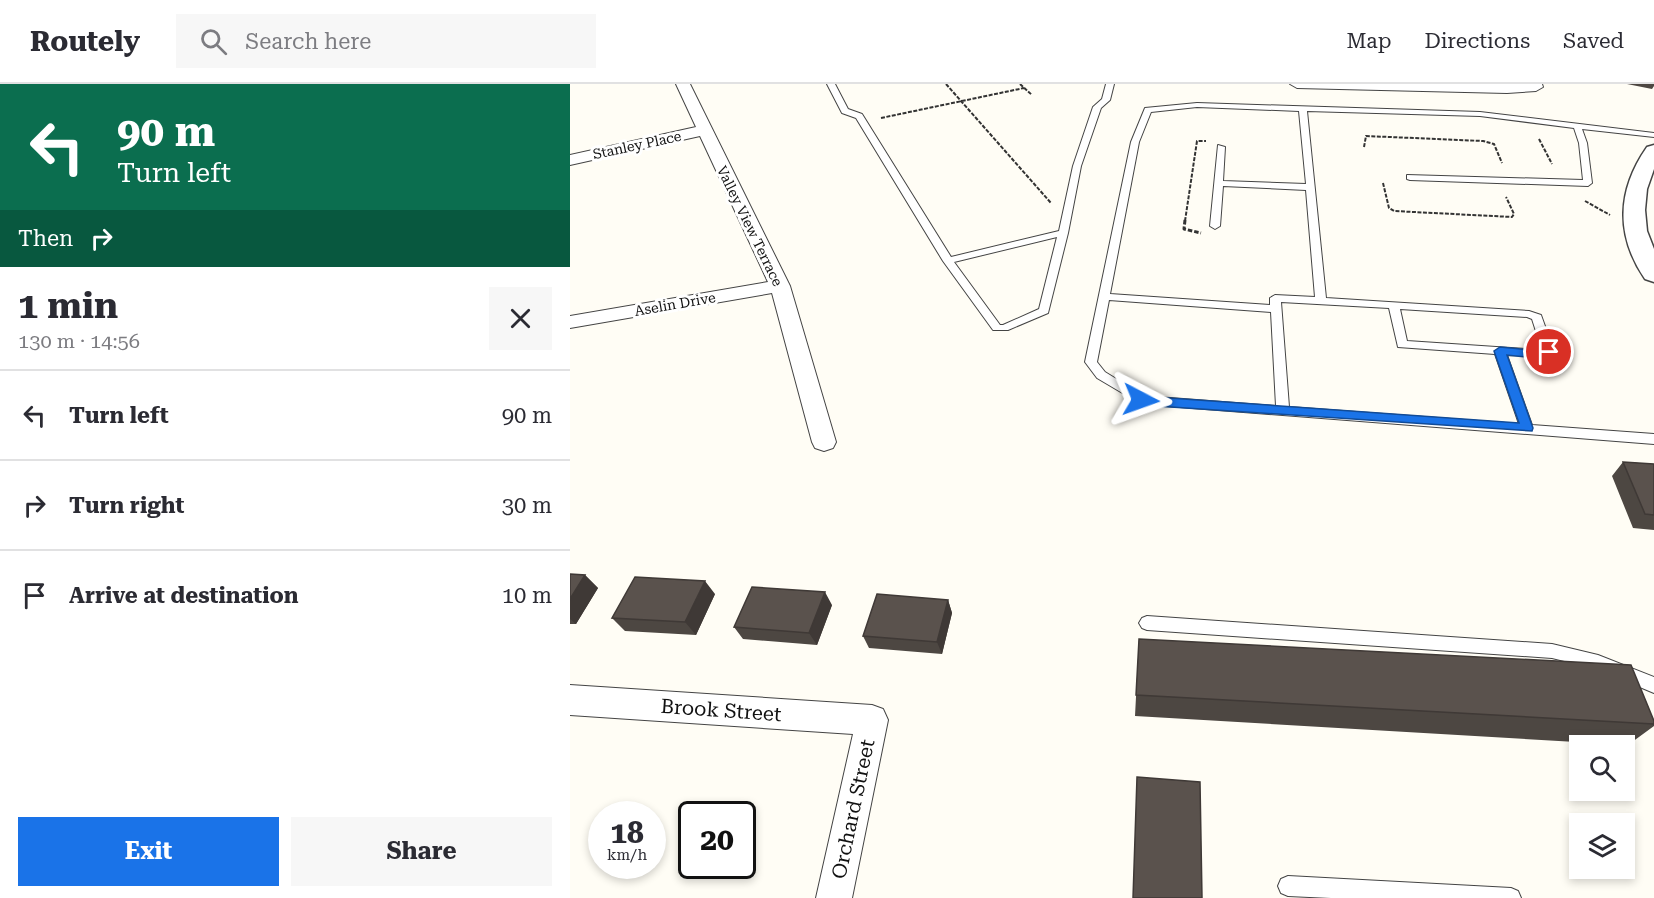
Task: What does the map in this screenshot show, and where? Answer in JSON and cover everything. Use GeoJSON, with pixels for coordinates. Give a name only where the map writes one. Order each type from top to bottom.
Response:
{"type":"FeatureCollection","features":[{"type":"Feature","properties":{"kind":"street","name":"Valley View Terrace"},"geometry":{"type":"LineString","coordinates":[[682,84],[780,286],[824,442]]}},
{"type":"Feature","properties":{"kind":"street"},"geometry":{"type":"LineString","coordinates":[[1297,84],[1536,86]]}},
{"type":"Feature","properties":{"kind":"street","name":"Stanley Place"},"geometry":{"type":"LineString","coordinates":[[570,160],[704,130]]}},
{"type":"Feature","properties":{"kind":"street"},"geometry":{"type":"LineString","coordinates":[[1654,151],[1642,167],[1635,197],[1635,231],[1654,273]]}},
{"type":"Feature","properties":{"kind":"street","name":"Aselin Drive"},"geometry":{"type":"LineString","coordinates":[[570,322],[780,286]]}},
{"type":"Feature","properties":{"kind":"street","name":"Brook Street"},"geometry":{"type":"LineString","coordinates":[[570,700],[872,720]]}},
{"type":"Feature","properties":{"kind":"street","name":"Orchard Street"},"geometry":{"type":"LineString","coordinates":[[834,898],[872,720]]}},
{"type":"Feature","properties":{"kind":"lane"},"geometry":{"type":"LineString","coordinates":[[831,84],[845,111],[859,116],[883,160],[924,216],[948,261],[997,328],[1004,328],[1044,311],[1077,166],[1097,107],[1106,100],[1110,84]]}},
{"type":"Feature","properties":{"kind":"lane"},"geometry":{"type":"LineString","coordinates":[[1654,135],[1480,114],[1197,105],[1148,110],[1136,142],[1091,362],[1101,375],[1141,400],[1654,439]]}},
{"type":"Feature","properties":{"kind":"lane"},"geometry":{"type":"LineString","coordinates":[[1303,108],[1321,301]]}},
{"type":"Feature","properties":{"kind":"lane"},"geometry":{"type":"LineString","coordinates":[[1410,177],[1588,183],[1583,143],[1577,125]]}},
{"type":"Feature","properties":{"kind":"lane"},"geometry":{"type":"LineString","coordinates":[[1215,226],[1221,147]]}},
{"type":"Feature","properties":{"kind":"lane"},"geometry":{"type":"LineString","coordinates":[[1218,183],[1309,187]]}},
{"type":"Feature","properties":{"kind":"lane"},"geometry":{"type":"LineString","coordinates":[[948,261],[1063,233]]}},
{"type":"Feature","properties":{"kind":"lane"},"geometry":{"type":"LineString","coordinates":[[1105,297],[1276,309]]}},
{"type":"Feature","properties":{"kind":"lane"},"geometry":{"type":"LineString","coordinates":[[1282,412],[1275,298],[1394,305],[1529,314],[1537,317],[1549,354],[1402,344],[1394,305]]}},
{"type":"Feature","properties":{"kind":"lane"},"geometry":{"type":"LineString","coordinates":[[1500,351],[1527,428]]}},
{"type":"Feature","properties":{"kind":"lane"},"geometry":{"type":"LineString","coordinates":[[1147,623],[1552,651],[1598,662],[1654,685]]}},
{"type":"Feature","properties":{"kind":"lane"},"geometry":{"type":"LineString","coordinates":[[1288,886],[1511,898]]}},
{"type":"Feature","properties":{"kind":"path"},"geometry":{"type":"LineString","coordinates":[[946,84],[1066,218]]}},
{"type":"Feature","properties":{"kind":"path"},"geometry":{"type":"LineString","coordinates":[[1020,84],[1032,95]]}},
{"type":"Feature","properties":{"kind":"path"},"geometry":{"type":"LineString","coordinates":[[862,122],[1024,88]]}},
{"type":"Feature","properties":{"kind":"path"},"geometry":{"type":"LineString","coordinates":[[1528,119],[1554,168]]}},
{"type":"Feature","properties":{"kind":"path"},"geometry":{"type":"LineString","coordinates":[[1364,147],[1366,136],[1483,141],[1494,144],[1504,167]]}},
{"type":"Feature","properties":{"kind":"path"},"geometry":{"type":"LineString","coordinates":[[1383,183],[1389,208],[1394,211],[1512,217],[1514,214],[1505,195],[1509,194]]}},
{"type":"Feature","properties":{"kind":"path"},"geometry":{"type":"LineString","coordinates":[[1577,199],[1613,217]]}},
{"type":"Feature","properties":{"kind":"building"},"geometry":{"type":"Polygon","coordinates":[[[1623,462],[1654,464],[1654,515],[1645,514],[1623,462]]]}},
{"type":"Feature","properties":{"kind":"building"},"geometry":{"type":"Polygon","coordinates":[[[570,574],[585,575],[570,599],[570,574]]]}},
{"type":"Feature","properties":{"kind":"building"},"geometry":{"type":"Polygon","coordinates":[[[635,577],[705,581],[685,622],[612,618],[635,577]]]}},
{"type":"Feature","properties":{"kind":"building"},"geometry":{"type":"Polygon","coordinates":[[[752,587],[825,592],[809,633],[734,627],[752,587]]]}},
{"type":"Feature","properties":{"kind":"building"},"geometry":{"type":"Polygon","coordinates":[[[877,594],[948,600],[937,642],[863,636],[877,594]]]}},
{"type":"Feature","properties":{"kind":"building"},"geometry":{"type":"Polygon","coordinates":[[[1139,639],[1631,665],[1654,724],[1136,695],[1139,639]]]}},
{"type":"Feature","properties":{"kind":"building"},"geometry":{"type":"Polygon","coordinates":[[[1137,777],[1200,782],[1202,898],[1133,898],[1137,777]]]}},
{"type":"Feature","properties":{"kind":"route"},"geometry":{"type":"LineString","coordinates":[[1141,400],[1361,418],[1527,428],[1500,351],[1545,355],[1549,352]]}}]}
